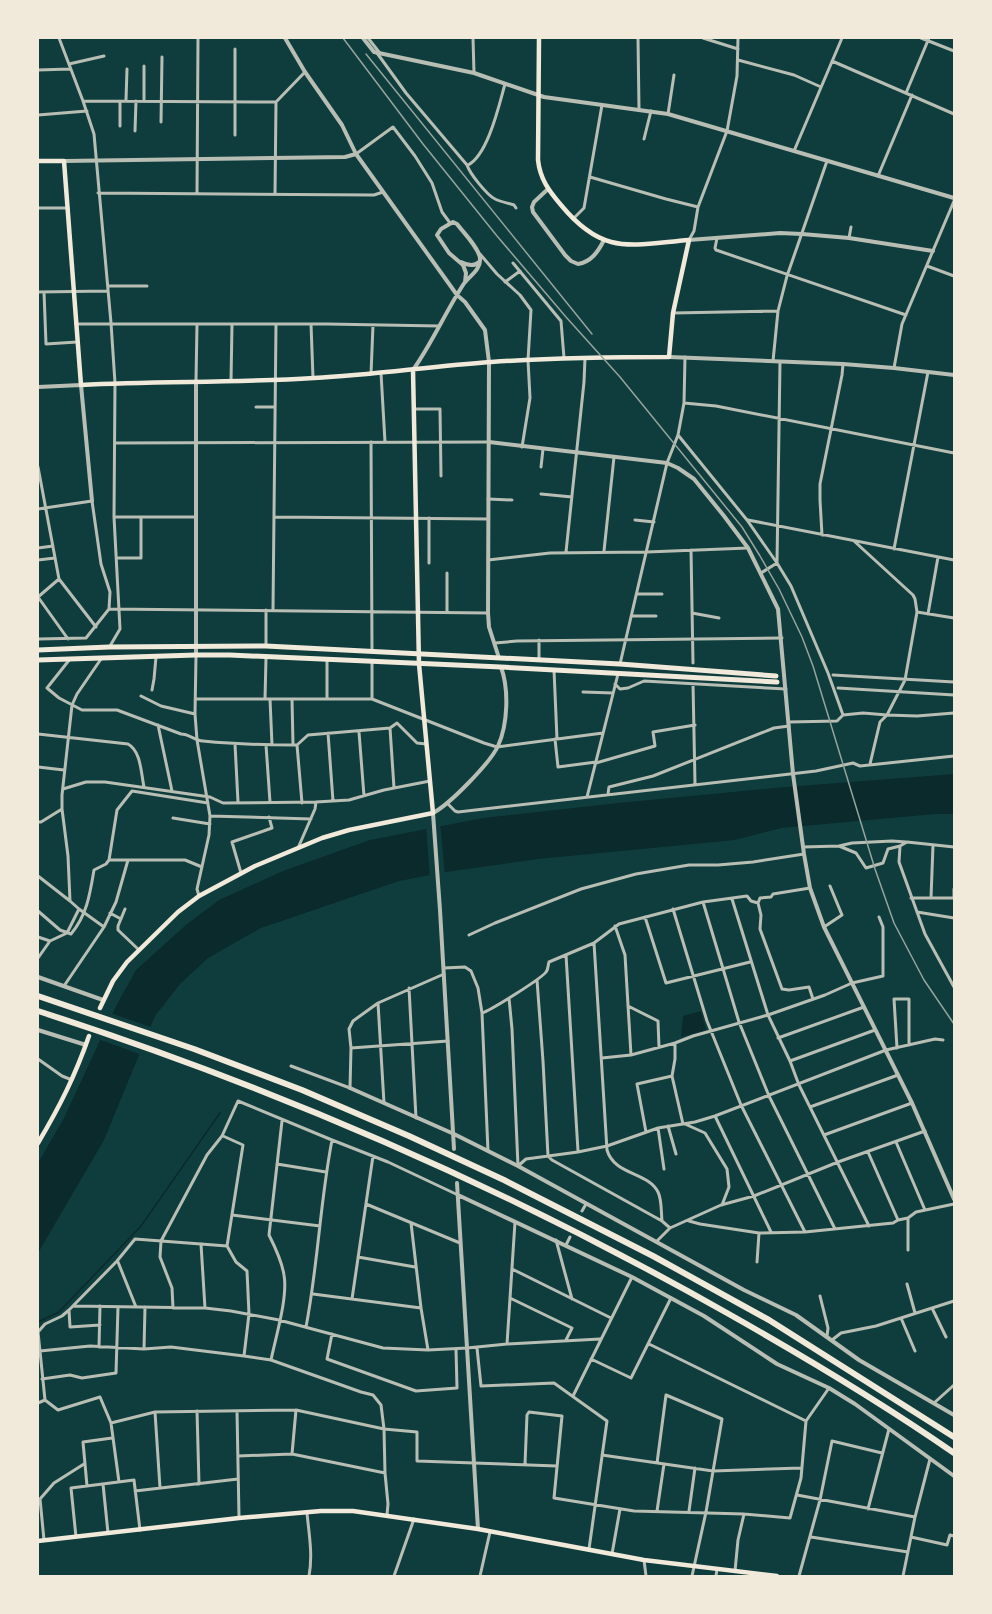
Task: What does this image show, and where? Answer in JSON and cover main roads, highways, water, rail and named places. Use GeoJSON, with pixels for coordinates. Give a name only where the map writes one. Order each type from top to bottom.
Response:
{"type":"FeatureCollection","features":[{"type":"Feature","properties":{"kind":"highway"},"geometry":{"type":"LineString","coordinates":[[38,650],[266,646],[620,664],[777,679],[266,656],[196,655],[38,660]]}},
{"type":"Feature","properties":{"kind":"highway"},"geometry":{"type":"LineString","coordinates":[[38,996],[194,1049],[302,1090],[504,1180],[712,1287],[769,1320],[954,1437]]}},
{"type":"Feature","properties":{"kind":"highway"},"geometry":{"type":"LineString","coordinates":[[38,1011],[189,1063],[292,1102],[400,1148],[560,1223],[753,1327],[843,1381],[954,1454]]}},
{"type":"Feature","properties":{"kind":"main road"},"geometry":{"type":"LineString","coordinates":[[38,161],[64,161],[81,385],[275,380],[371,374],[489,362],[564,358],[669,357],[674,313],[689,240],[619,244],[604,240],[585,230],[548,189],[539,169],[539,38]]}},
{"type":"Feature","properties":{"kind":"main road"},"geometry":{"type":"LineString","coordinates":[[100,1008],[119,972],[178,912],[199,896],[241,873],[322,838],[349,830],[433,813],[419,664],[413,370]]}},
{"type":"Feature","properties":{"kind":"main road"},"geometry":{"type":"LineString","coordinates":[[38,1143],[72,1080],[89,1036]]}},
{"type":"Feature","properties":{"kind":"main road"},"geometry":{"type":"LineString","coordinates":[[38,1541],[239,1518],[307,1512],[353,1511],[490,1531],[644,1560],[777,1576]]}},
{"type":"Feature","properties":{"kind":"water"},"geometry":{"type":"Polygon","coordinates":[[[954,774],[954,814],[781,828],[735,840],[538,859],[446,872],[399,881],[261,928],[208,958],[180,984],[155,1016],[104,1140],[38,1253],[38,1163],[64,1118],[117,1004],[136,970],[187,924],[219,900],[283,871],[370,840],[483,818],[786,787],[954,774]]]}},
{"type":"Feature","properties":{"kind":"water"},"geometry":{"type":"Polygon","coordinates":[[[701,1011],[706,1030],[681,1037],[683,1016],[701,1011]]]}},
{"type":"Feature","properties":{"kind":"waterway"},"geometry":{"type":"LineString","coordinates":[[38,1322],[59,1312],[141,1226],[220,1113]]}},
{"type":"Feature","properties":{"kind":"railway"},"geometry":{"type":"LineString","coordinates":[[343,38],[423,144],[497,236],[620,377],[742,527],[760,556],[779,589],[813,666],[875,869],[894,923],[924,980],[954,1024]]}},
{"type":"Feature","properties":{"kind":"railway"},"geometry":{"type":"LineString","coordinates":[[366,54],[592,334]]}}]}
